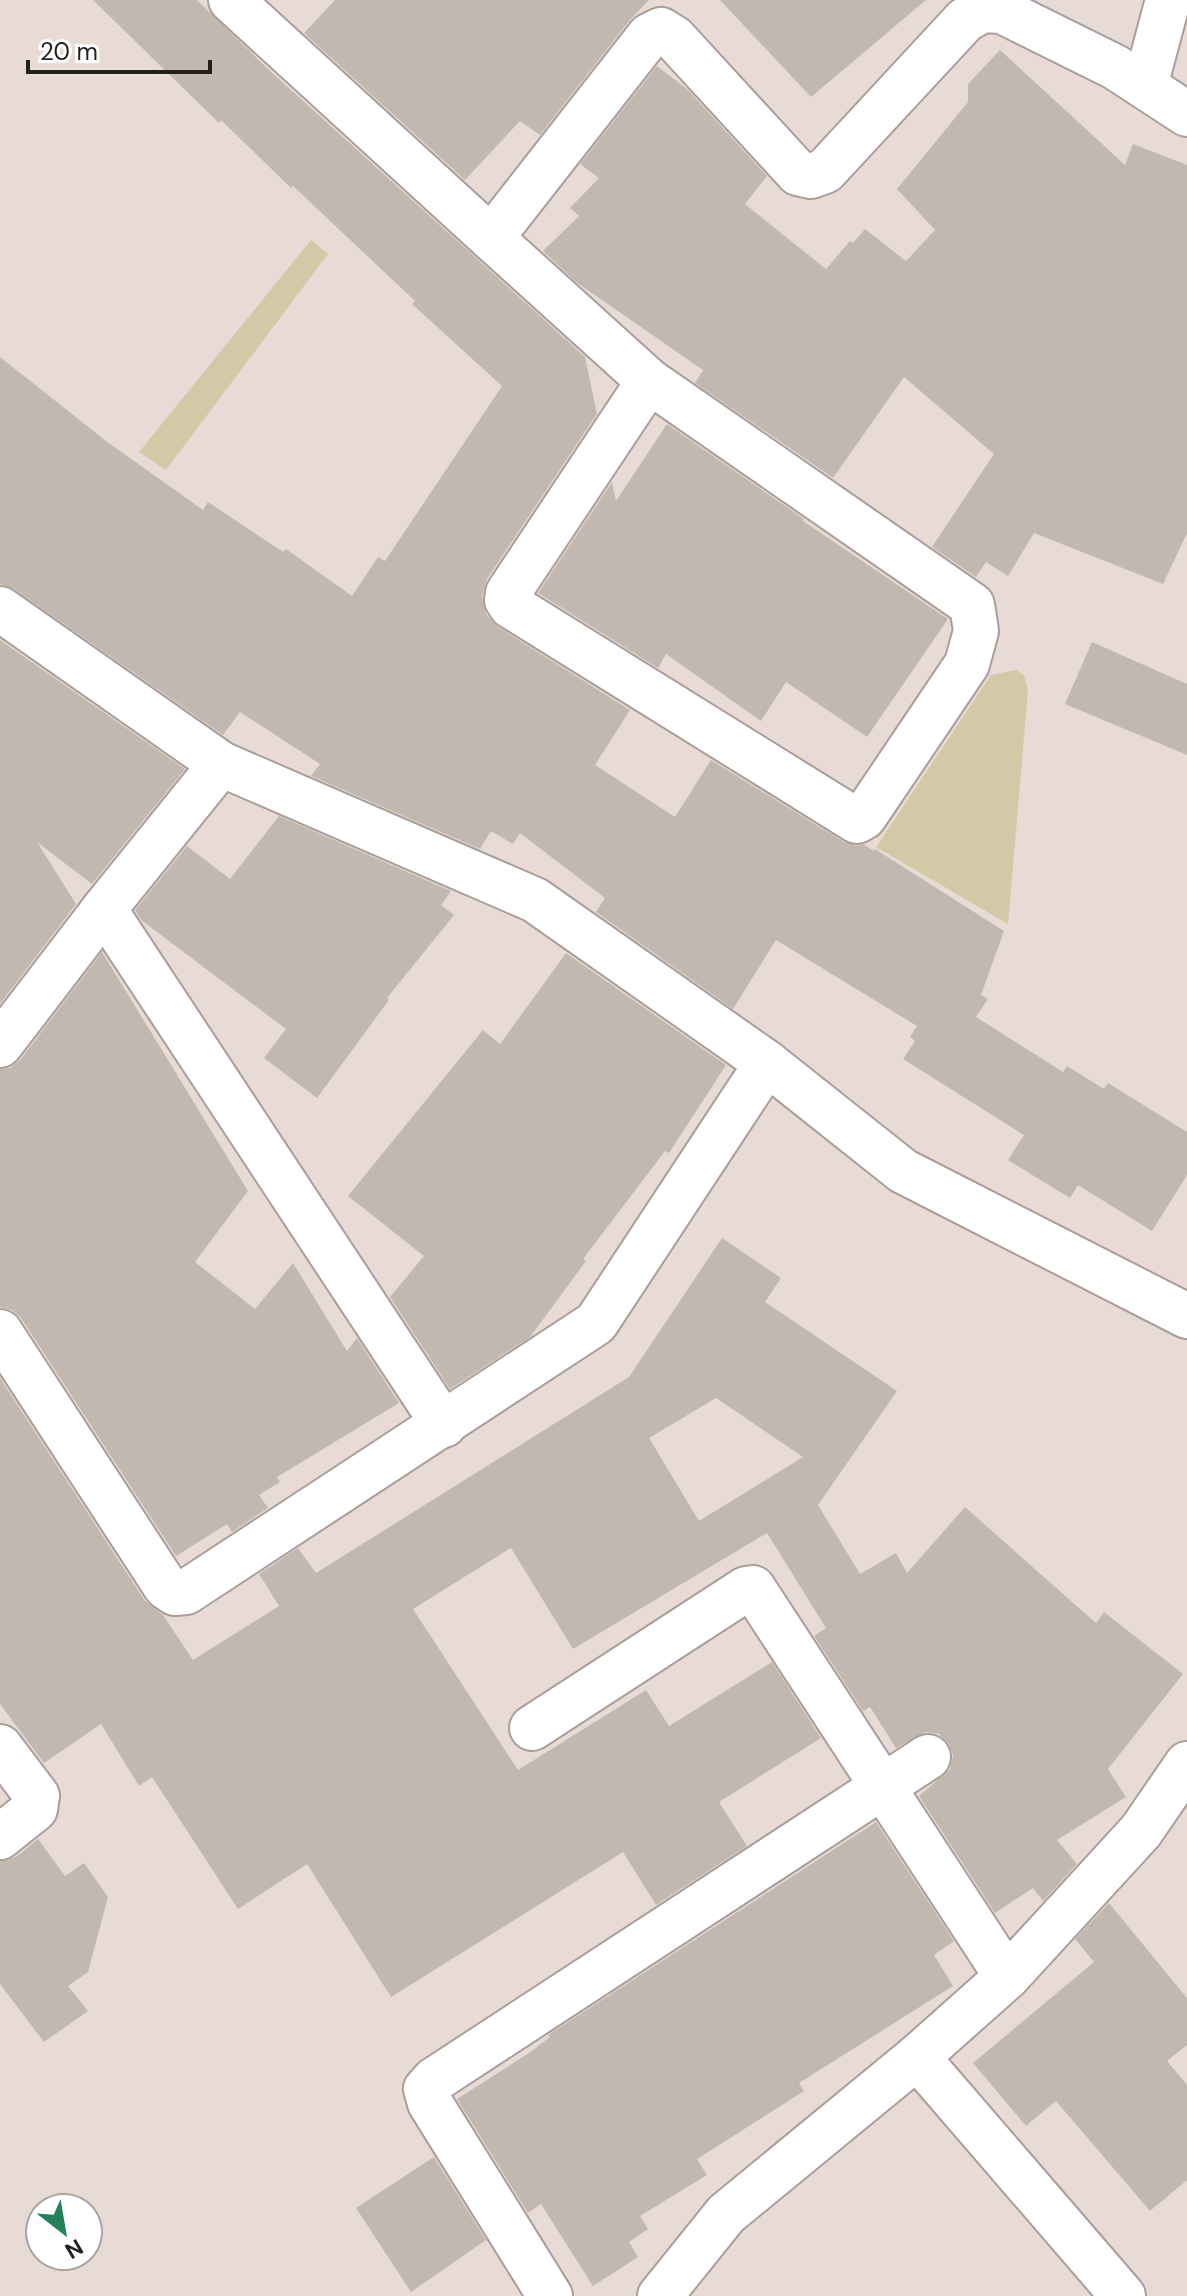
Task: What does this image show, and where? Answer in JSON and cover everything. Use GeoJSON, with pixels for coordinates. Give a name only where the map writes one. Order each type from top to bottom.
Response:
{"type":"FeatureCollection","features":[{"type":"Feature","properties":{"kind":"street"},"geometry":{"type":"LineString","coordinates":[[231,0],[649,381],[972,605],[976,631],[967,664],[864,817],[857,821],[563,639],[511,606],[507,600],[508,593],[649,381]]}},
{"type":"Feature","properties":{"kind":"street"},"geometry":{"type":"LineString","coordinates":[[1145,86],[1168,0]]}},
{"type":"Feature","properties":{"kind":"street"},"geometry":{"type":"LineString","coordinates":[[491,238],[649,36],[661,30],[674,38],[798,173],[811,176],[825,171],[965,20],[982,10],[1002,11],[1115,67],[1187,114]]}},
{"type":"Feature","properties":{"kind":"street"},"geometry":{"type":"LineString","coordinates":[[0,609],[221,764],[535,900],[767,1063],[903,1171],[1187,1316]]}},
{"type":"Feature","properties":{"kind":"street"},"geometry":{"type":"LineString","coordinates":[[0,1045],[221,764]]}},
{"type":"Feature","properties":{"kind":"street"},"geometry":{"type":"LineString","coordinates":[[104,909],[444,1425]]}},
{"type":"Feature","properties":{"kind":"street"},"geometry":{"type":"LineString","coordinates":[[0,1332],[166,1587],[175,1593],[186,1592],[596,1323],[767,1063]]}},
{"type":"Feature","properties":{"kind":"street"},"geometry":{"type":"LineString","coordinates":[[532,1728],[746,1589],[753,1588],[1007,1977]]}},
{"type":"Feature","properties":{"kind":"street"},"geometry":{"type":"LineString","coordinates":[[0,1747],[37,1796],[38,1804],[0,1837]]}},
{"type":"Feature","properties":{"kind":"street"},"geometry":{"type":"LineString","coordinates":[[550,2296],[430,2103],[426,2089],[434,2080],[928,1757]]}},
{"type":"Feature","properties":{"kind":"street"},"geometry":{"type":"LineString","coordinates":[[660,2296],[726,2214],[917,2057],[1007,1977],[1141,1831],[1187,1764]]}},
{"type":"Feature","properties":{"kind":"street"},"geometry":{"type":"LineString","coordinates":[[917,2057],[1123,2296]]}},
{"type":"Feature","properties":{"kind":"shaded area"},"geometry":{"type":"Polygon","coordinates":[[[311,240],[328,254],[166,470],[139,452],[311,240]]]}},
{"type":"Feature","properties":{"kind":"shaded area"},"geometry":{"type":"Polygon","coordinates":[[[1016,670],[1024,675],[1028,691],[1008,924],[876,847],[991,675],[1016,670]]]}},
{"type":"Feature","properties":{"kind":"building"},"geometry":{"type":"Polygon","coordinates":[[[93,0],[197,0],[268,69],[585,357],[597,414],[487,579],[482,596],[486,614],[498,627],[630,710],[595,765],[675,817],[711,760],[844,842],[875,849],[1004,931],[981,995],[988,999],[976,1017],[1063,1072],[1067,1066],[1104,1089],[1108,1083],[1187,1132],[1187,1175],[1152,1231],[1078,1185],[1070,1198],[1008,1160],[1024,1135],[903,1059],[915,1041],[910,1037],[917,1026],[776,940],[733,1009],[596,912],[605,898],[520,833],[513,844],[491,831],[480,849],[311,776],[320,764],[240,712],[223,735],[14,589],[0,584],[0,357],[106,441],[203,510],[208,502],[283,552],[286,549],[352,596],[378,557],[385,561],[502,386],[412,304],[415,301],[293,186],[291,188],[221,120],[219,123],[93,0]]]}},
{"type":"Feature","properties":{"kind":"building"},"geometry":{"type":"Polygon","coordinates":[[[335,0],[649,0],[540,135],[520,121],[465,180],[304,33],[335,0]]]}},
{"type":"Feature","properties":{"kind":"building"},"geometry":{"type":"Polygon","coordinates":[[[720,0],[926,0],[811,97],[720,0]]]}},
{"type":"Feature","properties":{"kind":"building"},"geometry":{"type":"Polygon","coordinates":[[[1000,50],[1125,165],[1133,144],[1187,165],[1187,533],[1163,584],[1034,533],[1008,576],[986,562],[976,577],[932,547],[994,454],[904,377],[833,478],[695,383],[703,370],[576,282],[543,251],[579,216],[570,208],[599,178],[580,164],[657,66],[687,89],[767,176],[745,204],[826,269],[865,229],[906,261],[935,230],[897,189],[968,102],[968,84],[1000,50]]]}},
{"type":"Feature","properties":{"kind":"building"},"geometry":{"type":"Polygon","coordinates":[[[667,424],[948,619],[867,737],[786,682],[761,721],[666,654],[658,668],[538,593],[612,482],[616,501],[667,424]]]}},
{"type":"Feature","properties":{"kind":"building"},"geometry":{"type":"Polygon","coordinates":[[[0,640],[185,769],[92,884],[37,842],[76,904],[0,1004],[0,640]]]}},
{"type":"Feature","properties":{"kind":"building"},"geometry":{"type":"Polygon","coordinates":[[[1092,642],[1187,684],[1187,755],[1065,704],[1092,642]]]}},
{"type":"Feature","properties":{"kind":"building"},"geometry":{"type":"Polygon","coordinates":[[[279,816],[451,891],[441,905],[454,915],[387,998],[389,1000],[317,1098],[264,1058],[286,1029],[141,920],[135,910],[187,846],[230,879],[279,816]]]}},
{"type":"Feature","properties":{"kind":"building"},"geometry":{"type":"Polygon","coordinates":[[[102,952],[248,1191],[195,1262],[255,1309],[293,1263],[347,1351],[357,1338],[399,1403],[277,1477],[280,1482],[259,1495],[268,1508],[232,1532],[227,1524],[176,1556],[21,1318],[12,1310],[0,1307],[0,1069],[10,1068],[20,1060],[102,952]]]}},
{"type":"Feature","properties":{"kind":"building"},"geometry":{"type":"Polygon","coordinates":[[[566,953],[726,1065],[669,1153],[665,1151],[583,1259],[586,1261],[530,1337],[450,1389],[390,1297],[424,1256],[348,1196],[483,1030],[500,1044],[566,953]]]}},
{"type":"Feature","properties":{"kind":"building"},"geometry":{"type":"Polygon","coordinates":[[[722,1238],[781,1278],[765,1302],[897,1391],[818,1505],[860,1574],[896,1553],[907,1573],[965,1507],[1096,1623],[1104,1612],[1183,1674],[1108,1769],[1126,1797],[1057,1840],[1077,1864],[1043,1901],[1033,1888],[995,1913],[919,1796],[950,1769],[953,1756],[949,1744],[939,1734],[926,1732],[896,1748],[870,1707],[863,1711],[814,1636],[826,1628],[767,1533],[573,1649],[511,1548],[413,1609],[518,1770],[646,1690],[669,1726],[772,1662],[821,1738],[719,1802],[747,1846],[656,1905],[623,1852],[391,1997],[307,1864],[238,1909],[152,1777],[139,1786],[101,1724],[44,1763],[0,1704],[0,1378],[145,1601],[163,1615],[193,1660],[279,1606],[259,1574],[298,1548],[316,1573],[629,1377],[722,1238]],[[716,1398],[649,1438],[699,1521],[803,1457],[716,1398]]]}},
{"type":"Feature","properties":{"kind":"building"},"geometry":{"type":"Polygon","coordinates":[[[876,1822],[954,1941],[934,1955],[953,1986],[799,2083],[804,2091],[697,2159],[707,2175],[640,2216],[648,2229],[629,2242],[638,2257],[593,2286],[541,2204],[528,2213],[457,2099],[529,2053],[550,2037],[548,2035],[876,1822]]]}},
{"type":"Feature","properties":{"kind":"building"},"geometry":{"type":"Polygon","coordinates":[[[38,1839],[65,1876],[84,1863],[108,1897],[88,1972],[68,1986],[88,2011],[44,2042],[0,1984],[0,1861],[16,1857],[38,1839]]]}},
{"type":"Feature","properties":{"kind":"building"},"geometry":{"type":"Polygon","coordinates":[[[1109,1903],[1187,1998],[1187,2045],[1167,2061],[1187,2085],[1187,2180],[1150,2211],[1056,2101],[1026,2126],[973,2063],[1094,1962],[1075,1939],[1109,1903]]]}},
{"type":"Feature","properties":{"kind":"building"},"geometry":{"type":"Polygon","coordinates":[[[434,2157],[486,2240],[411,2292],[356,2208],[434,2157]]]}}]}
